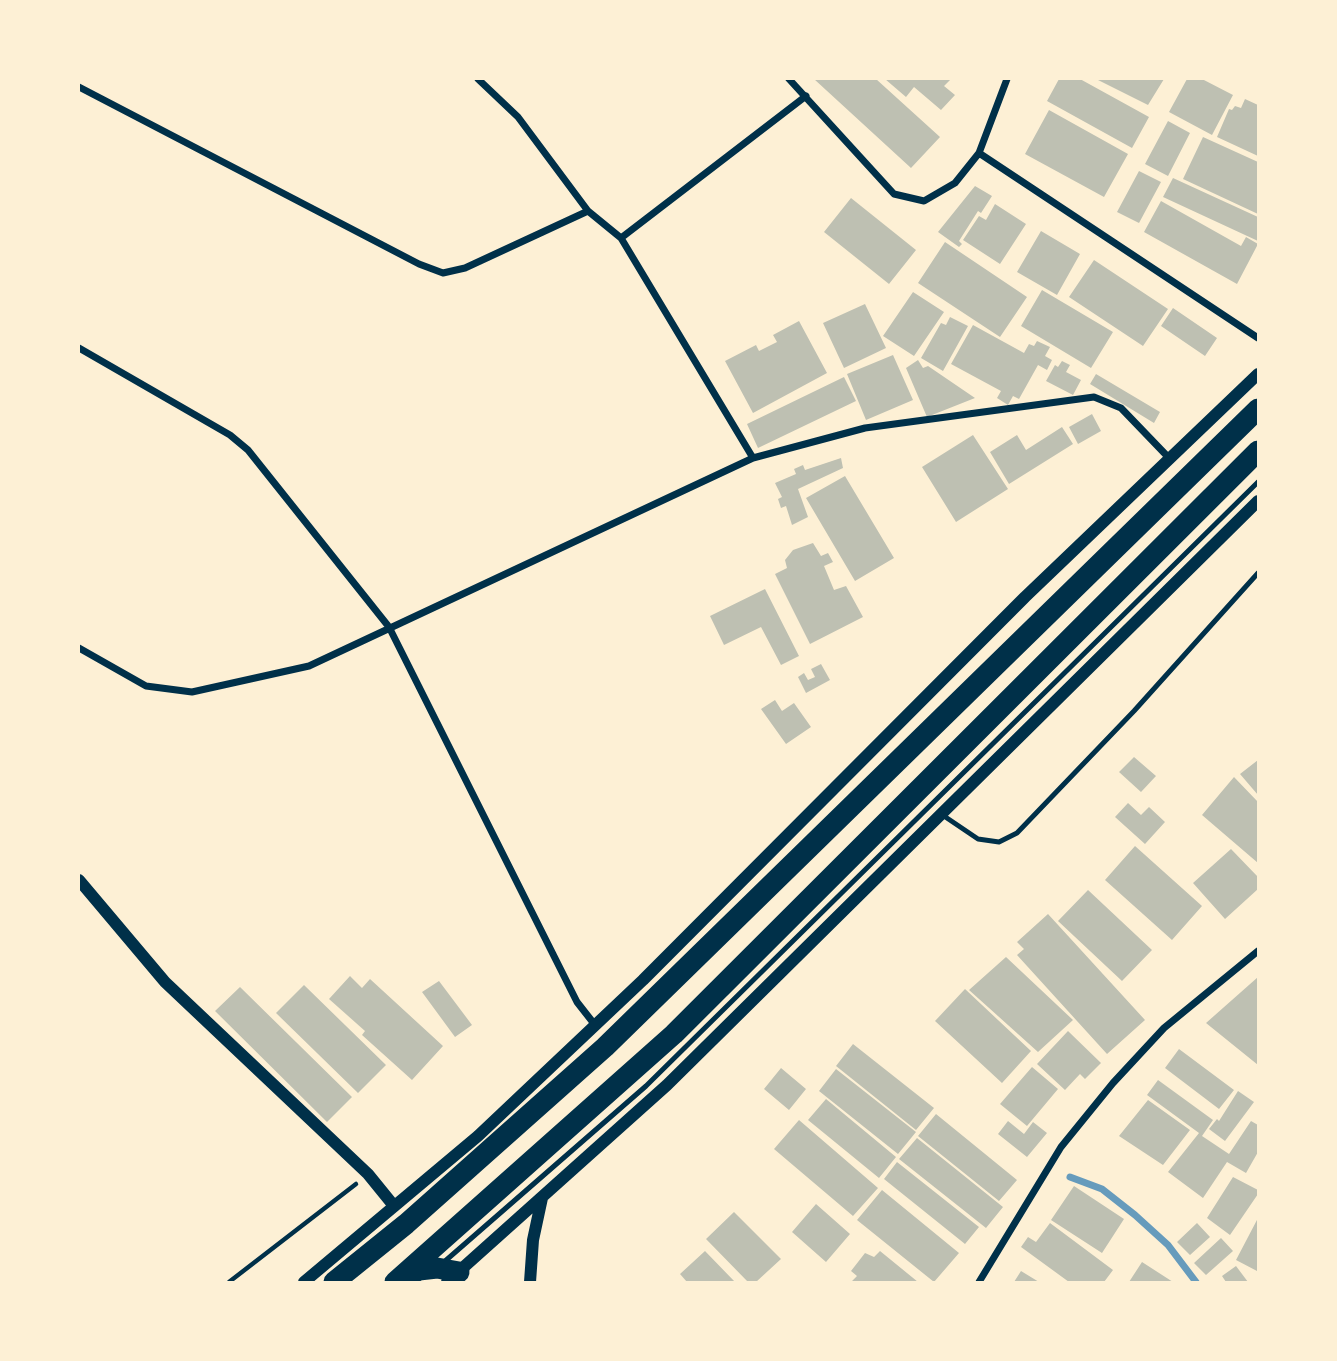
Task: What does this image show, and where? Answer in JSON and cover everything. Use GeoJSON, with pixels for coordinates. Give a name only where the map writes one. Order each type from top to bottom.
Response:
{"type":"FeatureCollection","features":[{"type":"Feature","properties":{"kind":"highway"},"geometry":{"type":"LineString","coordinates":[[334,1282],[406,1224],[605,1047],[1258,409]]}},
{"type":"Feature","properties":{"kind":"highway"},"geometry":{"type":"LineString","coordinates":[[395,1282],[674,1034],[1258,451]]}},
{"type":"Feature","properties":{"kind":"highway"},"geometry":{"type":"LineString","coordinates":[[395,1282],[419,1270],[443,1274]]}},
{"type":"Feature","properties":{"kind":"street"},"geometry":{"type":"LineString","coordinates":[[478,79],[518,117],[589,211],[621,238],[753,458]]}},
{"type":"Feature","properties":{"kind":"street"},"geometry":{"type":"LineString","coordinates":[[789,79],[894,194],[924,201],[955,183],[979,153],[1007,79]]}},
{"type":"Feature","properties":{"kind":"street"},"geometry":{"type":"LineString","coordinates":[[79,87],[419,264],[443,273],[465,268],[589,211]]}},
{"type":"Feature","properties":{"kind":"street"},"geometry":{"type":"LineString","coordinates":[[621,238],[806,96]]}},
{"type":"Feature","properties":{"kind":"street"},"geometry":{"type":"LineString","coordinates":[[979,153],[1258,338]]}},
{"type":"Feature","properties":{"kind":"street"},"geometry":{"type":"LineString","coordinates":[[79,348],[230,435],[248,450],[389,627],[577,1002],[595,1025]]}},
{"type":"Feature","properties":{"kind":"street"},"geometry":{"type":"LineString","coordinates":[[304,1282],[478,1136],[595,1025],[1025,597],[1258,374]]}},
{"type":"Feature","properties":{"kind":"street"},"geometry":{"type":"LineString","coordinates":[[79,648],[146,686],[192,692],[310,666],[753,458],[866,428],[1094,397],[1121,408],[1170,459]]}},
{"type":"Feature","properties":{"kind":"street"},"geometry":{"type":"LineString","coordinates":[[443,1274],[542,1198],[667,1085],[1258,501]]}},
{"type":"Feature","properties":{"kind":"street"},"geometry":{"type":"LineString","coordinates":[[79,880],[165,982],[368,1174],[394,1206]]}},
{"type":"Feature","properties":{"kind":"street"},"geometry":{"type":"LineString","coordinates":[[979,1282],[1061,1147],[1113,1083],[1164,1028],[1258,951]]}},
{"type":"Feature","properties":{"kind":"street"},"geometry":{"type":"LineString","coordinates":[[530,1282],[533,1240],[542,1198]]}},
{"type":"Feature","properties":{"kind":"lane"},"geometry":{"type":"LineString","coordinates":[[443,1274],[646,1086],[1258,482]]}},
{"type":"Feature","properties":{"kind":"lane"},"geometry":{"type":"LineString","coordinates":[[941,814],[978,839],[999,842],[1017,834],[1134,712],[1258,573]]}},
{"type":"Feature","properties":{"kind":"path"},"geometry":{"type":"LineString","coordinates":[[229,1282],[368,1174]]}},
{"type":"Feature","properties":{"kind":"building"},"geometry":{"type":"Polygon","coordinates":[[[814,79],[876,79],[940,137],[911,168],[814,79]]]}},
{"type":"Feature","properties":{"kind":"building"},"geometry":{"type":"Polygon","coordinates":[[[885,79],[951,79],[944,86],[955,95],[941,110],[914,87],[906,97],[885,79]]]}},
{"type":"Feature","properties":{"kind":"building"},"geometry":{"type":"Polygon","coordinates":[[[1059,79],[1080,79],[1149,117],[1132,148],[1047,101],[1059,79]]]}},
{"type":"Feature","properties":{"kind":"building"},"geometry":{"type":"Polygon","coordinates":[[[1096,79],[1164,79],[1148,105],[1096,79]]]}},
{"type":"Feature","properties":{"kind":"building"},"geometry":{"type":"Polygon","coordinates":[[[1187,79],[1202,79],[1233,95],[1212,135],[1169,112],[1187,79]]]}},
{"type":"Feature","properties":{"kind":"building"},"geometry":{"type":"Polygon","coordinates":[[[1245,99],[1258,105],[1258,156],[1217,137],[1229,109],[1232,110],[1235,106],[1241,108],[1245,99]]]}},
{"type":"Feature","properties":{"kind":"building"},"geometry":{"type":"Polygon","coordinates":[[[1049,110],[1128,154],[1104,197],[1025,154],[1049,110]]]}},
{"type":"Feature","properties":{"kind":"building"},"geometry":{"type":"Polygon","coordinates":[[[1168,121],[1190,133],[1168,176],[1145,164],[1168,121]]]}},
{"type":"Feature","properties":{"kind":"building"},"geometry":{"type":"Polygon","coordinates":[[[1203,137],[1258,162],[1258,214],[1183,179],[1203,137]]]}},
{"type":"Feature","properties":{"kind":"building"},"geometry":{"type":"Polygon","coordinates":[[[1139,171],[1161,182],[1139,223],[1117,212],[1139,171]]]}},
{"type":"Feature","properties":{"kind":"building"},"geometry":{"type":"Polygon","coordinates":[[[1173,178],[1258,217],[1258,241],[1163,197],[1173,178]]]}},
{"type":"Feature","properties":{"kind":"building"},"geometry":{"type":"Polygon","coordinates":[[[975,186],[992,196],[981,213],[978,211],[959,241],[962,244],[959,247],[938,232],[975,186]]]}},
{"type":"Feature","properties":{"kind":"building"},"geometry":{"type":"Polygon","coordinates":[[[851,198],[916,250],[889,284],[824,232],[851,198]]]}},
{"type":"Feature","properties":{"kind":"building"},"geometry":{"type":"Polygon","coordinates":[[[1161,201],[1241,246],[1246,237],[1258,244],[1237,284],[1144,232],[1161,201]]]}},
{"type":"Feature","properties":{"kind":"building"},"geometry":{"type":"Polygon","coordinates":[[[995,204],[1026,224],[1000,264],[963,240],[979,216],[986,220],[995,204]]]}},
{"type":"Feature","properties":{"kind":"building"},"geometry":{"type":"Polygon","coordinates":[[[1041,231],[1080,254],[1057,295],[1017,272],[1041,231]]]}},
{"type":"Feature","properties":{"kind":"building"},"geometry":{"type":"Polygon","coordinates":[[[945,242],[1027,297],[1000,337],[918,283],[945,242]]]}},
{"type":"Feature","properties":{"kind":"building"},"geometry":{"type":"Polygon","coordinates":[[[1094,260],[1168,309],[1143,346],[1069,297],[1094,260]]]}},
{"type":"Feature","properties":{"kind":"building"},"geometry":{"type":"Polygon","coordinates":[[[1042,290],[1113,332],[1091,368],[1021,326],[1042,290]]]}},
{"type":"Feature","properties":{"kind":"building"},"geometry":{"type":"Polygon","coordinates":[[[913,292],[944,312],[914,356],[883,336],[913,292]]]}},
{"type":"Feature","properties":{"kind":"building"},"geometry":{"type":"Polygon","coordinates":[[[865,304],[886,348],[844,368],[823,323],[865,304]]]}},
{"type":"Feature","properties":{"kind":"building"},"geometry":{"type":"Polygon","coordinates":[[[1173,308],[1217,338],[1205,356],[1161,326],[1173,308]]]}},
{"type":"Feature","properties":{"kind":"building"},"geometry":{"type":"Polygon","coordinates":[[[950,317],[968,326],[943,371],[921,358],[941,323],[946,325],[950,317]]]}},
{"type":"Feature","properties":{"kind":"building"},"geometry":{"type":"Polygon","coordinates":[[[799,321],[827,373],[753,413],[725,361],[756,345],[759,351],[777,342],[773,335],[799,321]]]}},
{"type":"Feature","properties":{"kind":"building"},"geometry":{"type":"Polygon","coordinates":[[[973,325],[1024,353],[1029,344],[1034,346],[1037,341],[1050,347],[1045,356],[1052,360],[1047,370],[1038,365],[1019,399],[1013,396],[1008,405],[997,398],[1001,391],[951,364],[973,325]]]}},
{"type":"Feature","properties":{"kind":"building"},"geometry":{"type":"Polygon","coordinates":[[[893,355],[913,400],[866,420],[847,374],[893,355]]]}},
{"type":"Feature","properties":{"kind":"building"},"geometry":{"type":"Polygon","coordinates":[[[918,360],[923,368],[928,366],[975,398],[927,417],[906,368],[918,360]]]}},
{"type":"Feature","properties":{"kind":"building"},"geometry":{"type":"Polygon","coordinates":[[[1062,361],[1070,365],[1066,372],[1081,380],[1073,395],[1046,381],[1055,365],[1058,367],[1062,361]]]}},
{"type":"Feature","properties":{"kind":"building"},"geometry":{"type":"Polygon","coordinates":[[[1096,374],[1160,412],[1154,423],[1090,384],[1096,374]]]}},
{"type":"Feature","properties":{"kind":"building"},"geometry":{"type":"Polygon","coordinates":[[[844,377],[856,401],[758,448],[747,424],[844,377]]]}},
{"type":"Feature","properties":{"kind":"building"},"geometry":{"type":"Polygon","coordinates":[[[1092,414],[1101,431],[1078,444],[1069,427],[1092,414]]]}},
{"type":"Feature","properties":{"kind":"building"},"geometry":{"type":"Polygon","coordinates":[[[1062,427],[1073,444],[1009,484],[990,452],[1017,435],[1026,450],[1062,427]]]}},
{"type":"Feature","properties":{"kind":"building"},"geometry":{"type":"Polygon","coordinates":[[[973,435],[1008,489],[956,522],[922,467],[973,435]]]}},
{"type":"Feature","properties":{"kind":"building"},"geometry":{"type":"Polygon","coordinates":[[[841,458],[843,468],[798,489],[808,517],[792,525],[786,506],[781,508],[778,499],[782,497],[775,483],[796,474],[794,469],[803,465],[805,470],[841,458]]]}},
{"type":"Feature","properties":{"kind":"building"},"geometry":{"type":"Polygon","coordinates":[[[845,476],[894,558],[855,581],[806,498],[845,476]]]}},
{"type":"Feature","properties":{"kind":"building"},"geometry":{"type":"Polygon","coordinates":[[[813,543],[821,556],[828,553],[833,562],[824,566],[834,590],[846,586],[863,617],[810,644],[775,574],[787,568],[785,560],[793,550],[813,543]]]}},
{"type":"Feature","properties":{"kind":"building"},"geometry":{"type":"Polygon","coordinates":[[[765,589],[799,656],[781,665],[761,627],[724,645],[710,616],[765,589]]]}},
{"type":"Feature","properties":{"kind":"building"},"geometry":{"type":"Polygon","coordinates":[[[821,664],[830,680],[806,693],[798,677],[804,673],[808,680],[815,677],[811,669],[821,664]]]}},
{"type":"Feature","properties":{"kind":"building"},"geometry":{"type":"Polygon","coordinates":[[[775,700],[782,711],[794,703],[811,727],[786,744],[761,709],[775,700]]]}},
{"type":"Feature","properties":{"kind":"building"},"geometry":{"type":"Polygon","coordinates":[[[1134,757],[1156,776],[1141,792],[1119,772],[1134,757]]]}},
{"type":"Feature","properties":{"kind":"building"},"geometry":{"type":"Polygon","coordinates":[[[1258,760],[1258,795],[1240,774],[1258,760]]]}},
{"type":"Feature","properties":{"kind":"building"},"geometry":{"type":"Polygon","coordinates":[[[1234,777],[1258,802],[1258,863],[1202,815],[1234,777]]]}},
{"type":"Feature","properties":{"kind":"building"},"geometry":{"type":"Polygon","coordinates":[[[1128,803],[1141,815],[1149,807],[1165,822],[1145,844],[1115,817],[1128,803]]]}},
{"type":"Feature","properties":{"kind":"building"},"geometry":{"type":"Polygon","coordinates":[[[1135,846],[1202,906],[1172,940],[1105,880],[1135,846]]]}},
{"type":"Feature","properties":{"kind":"building"},"geometry":{"type":"Polygon","coordinates":[[[1231,849],[1258,877],[1258,889],[1225,919],[1193,883],[1231,849]]]}},
{"type":"Feature","properties":{"kind":"building"},"geometry":{"type":"Polygon","coordinates":[[[1088,890],[1152,950],[1122,981],[1058,921],[1088,890]]]}},
{"type":"Feature","properties":{"kind":"building"},"geometry":{"type":"Polygon","coordinates":[[[1048,914],[1145,1020],[1107,1054],[1017,955],[1024,949],[1017,942],[1048,914]]]}},
{"type":"Feature","properties":{"kind":"building"},"geometry":{"type":"Polygon","coordinates":[[[1006,957],[1073,1020],[1038,1052],[969,990],[1006,957]]]}},
{"type":"Feature","properties":{"kind":"building"},"geometry":{"type":"Polygon","coordinates":[[[350,976],[362,988],[370,979],[443,1046],[412,1080],[362,1035],[365,1031],[329,999],[350,976]]]}},
{"type":"Feature","properties":{"kind":"building"},"geometry":{"type":"Polygon","coordinates":[[[1258,977],[1258,1065],[1206,1023],[1258,977]]]}},
{"type":"Feature","properties":{"kind":"building"},"geometry":{"type":"Polygon","coordinates":[[[439,981],[472,1025],[455,1037],[422,992],[439,981]]]}},
{"type":"Feature","properties":{"kind":"building"},"geometry":{"type":"Polygon","coordinates":[[[304,985],[386,1065],[358,1093],[276,1013],[304,985]]]}},
{"type":"Feature","properties":{"kind":"building"},"geometry":{"type":"Polygon","coordinates":[[[240,987],[352,1097],[327,1122],[215,1011],[240,987]]]}},
{"type":"Feature","properties":{"kind":"building"},"geometry":{"type":"Polygon","coordinates":[[[965,989],[1031,1051],[1002,1083],[935,1021],[965,989]]]}},
{"type":"Feature","properties":{"kind":"building"},"geometry":{"type":"Polygon","coordinates":[[[1068,1031],[1101,1063],[1085,1079],[1080,1074],[1065,1090],[1037,1064],[1068,1031]]]}},
{"type":"Feature","properties":{"kind":"building"},"geometry":{"type":"Polygon","coordinates":[[[853,1044],[934,1108],[916,1130],[836,1066],[853,1044]]]}},
{"type":"Feature","properties":{"kind":"building"},"geometry":{"type":"Polygon","coordinates":[[[1179,1049],[1234,1090],[1219,1109],[1165,1068],[1179,1049]]]}},
{"type":"Feature","properties":{"kind":"building"},"geometry":{"type":"Polygon","coordinates":[[[1032,1067],[1058,1089],[1027,1126],[1000,1104],[1032,1067]]]}},
{"type":"Feature","properties":{"kind":"building"},"geometry":{"type":"Polygon","coordinates":[[[781,1068],[806,1089],[789,1110],[764,1089],[781,1068]]]}},
{"type":"Feature","properties":{"kind":"building"},"geometry":{"type":"Polygon","coordinates":[[[836,1069],[916,1132],[898,1154],[819,1091],[836,1069]]]}},
{"type":"Feature","properties":{"kind":"building"},"geometry":{"type":"Polygon","coordinates":[[[1158,1080],[1213,1120],[1202,1136],[1229,1154],[1251,1121],[1258,1125],[1258,1152],[1246,1173],[1227,1162],[1203,1198],[1168,1172],[1199,1133],[1147,1095],[1158,1080]]]}},
{"type":"Feature","properties":{"kind":"building"},"geometry":{"type":"Polygon","coordinates":[[[1238,1091],[1254,1102],[1225,1141],[1209,1129],[1217,1119],[1219,1121],[1238,1091]]]}},
{"type":"Feature","properties":{"kind":"building"},"geometry":{"type":"Polygon","coordinates":[[[826,1099],[896,1157],[879,1178],[808,1120],[826,1099]]]}},
{"type":"Feature","properties":{"kind":"building"},"geometry":{"type":"Polygon","coordinates":[[[1148,1100],[1190,1130],[1163,1165],[1119,1136],[1148,1100]]]}},
{"type":"Feature","properties":{"kind":"building"},"geometry":{"type":"Polygon","coordinates":[[[936,1114],[1017,1180],[999,1201],[918,1136],[936,1114]]]}},
{"type":"Feature","properties":{"kind":"building"},"geometry":{"type":"Polygon","coordinates":[[[799,1120],[878,1188],[853,1216],[774,1149],[799,1120]]]}},
{"type":"Feature","properties":{"kind":"building"},"geometry":{"type":"Polygon","coordinates":[[[1008,1121],[1024,1134],[1033,1122],[1047,1133],[1027,1157],[998,1134],[1008,1121]]]}},
{"type":"Feature","properties":{"kind":"building"},"geometry":{"type":"Polygon","coordinates":[[[917,1138],[1003,1207],[986,1228],[899,1159],[917,1138]]]}},
{"type":"Feature","properties":{"kind":"building"},"geometry":{"type":"Polygon","coordinates":[[[897,1162],[979,1227],[965,1244],[884,1179],[897,1162]]]}},
{"type":"Feature","properties":{"kind":"building"},"geometry":{"type":"Polygon","coordinates":[[[1233,1177],[1258,1190],[1258,1194],[1230,1235],[1207,1218],[1233,1177]]]}},
{"type":"Feature","properties":{"kind":"building"},"geometry":{"type":"Polygon","coordinates":[[[1074,1186],[1124,1219],[1102,1253],[1051,1220],[1074,1186]]]}},
{"type":"Feature","properties":{"kind":"building"},"geometry":{"type":"Polygon","coordinates":[[[882,1190],[959,1253],[934,1282],[857,1220],[882,1190]]]}},
{"type":"Feature","properties":{"kind":"building"},"geometry":{"type":"Polygon","coordinates":[[[816,1204],[850,1234],[826,1262],[792,1232],[816,1204]]]}},
{"type":"Feature","properties":{"kind":"building"},"geometry":{"type":"Polygon","coordinates":[[[734,1212],[781,1259],[756,1282],[748,1282],[706,1239],[734,1212]]]}},
{"type":"Feature","properties":{"kind":"building"},"geometry":{"type":"Polygon","coordinates":[[[1258,1218],[1258,1269],[1257,1271],[1236,1260],[1258,1218]]]}},
{"type":"Feature","properties":{"kind":"building"},"geometry":{"type":"Polygon","coordinates":[[[1050,1223],[1113,1270],[1104,1282],[1069,1282],[1021,1247],[1028,1237],[1036,1242],[1050,1223]]]}},
{"type":"Feature","properties":{"kind":"building"},"geometry":{"type":"Polygon","coordinates":[[[1197,1223],[1210,1237],[1190,1255],[1177,1242],[1197,1223]]]}},
{"type":"Feature","properties":{"kind":"building"},"geometry":{"type":"Polygon","coordinates":[[[1221,1238],[1233,1251],[1206,1275],[1194,1263],[1221,1238]]]}},
{"type":"Feature","properties":{"kind":"building"},"geometry":{"type":"Polygon","coordinates":[[[705,1251],[735,1282],[687,1282],[680,1274],[705,1251]]]}},
{"type":"Feature","properties":{"kind":"building"},"geometry":{"type":"Polygon","coordinates":[[[880,1251],[918,1282],[851,1282],[857,1276],[851,1271],[865,1253],[874,1257],[880,1251]]]}},
{"type":"Feature","properties":{"kind":"building"},"geometry":{"type":"Polygon","coordinates":[[[1142,1262],[1173,1282],[1129,1282],[1142,1262]]]}},
{"type":"Feature","properties":{"kind":"building"},"geometry":{"type":"Polygon","coordinates":[[[1236,1266],[1248,1282],[1226,1282],[1222,1276],[1236,1266]]]}},
{"type":"Feature","properties":{"kind":"building"},"geometry":{"type":"Polygon","coordinates":[[[1021,1271],[1039,1282],[1014,1282],[1021,1271]]]}},
{"type":"Feature","properties":{"kind":"waterway"},"geometry":{"type":"LineString","coordinates":[[1070,1177],[1102,1189],[1135,1215],[1168,1245],[1196,1282]]}}]}
